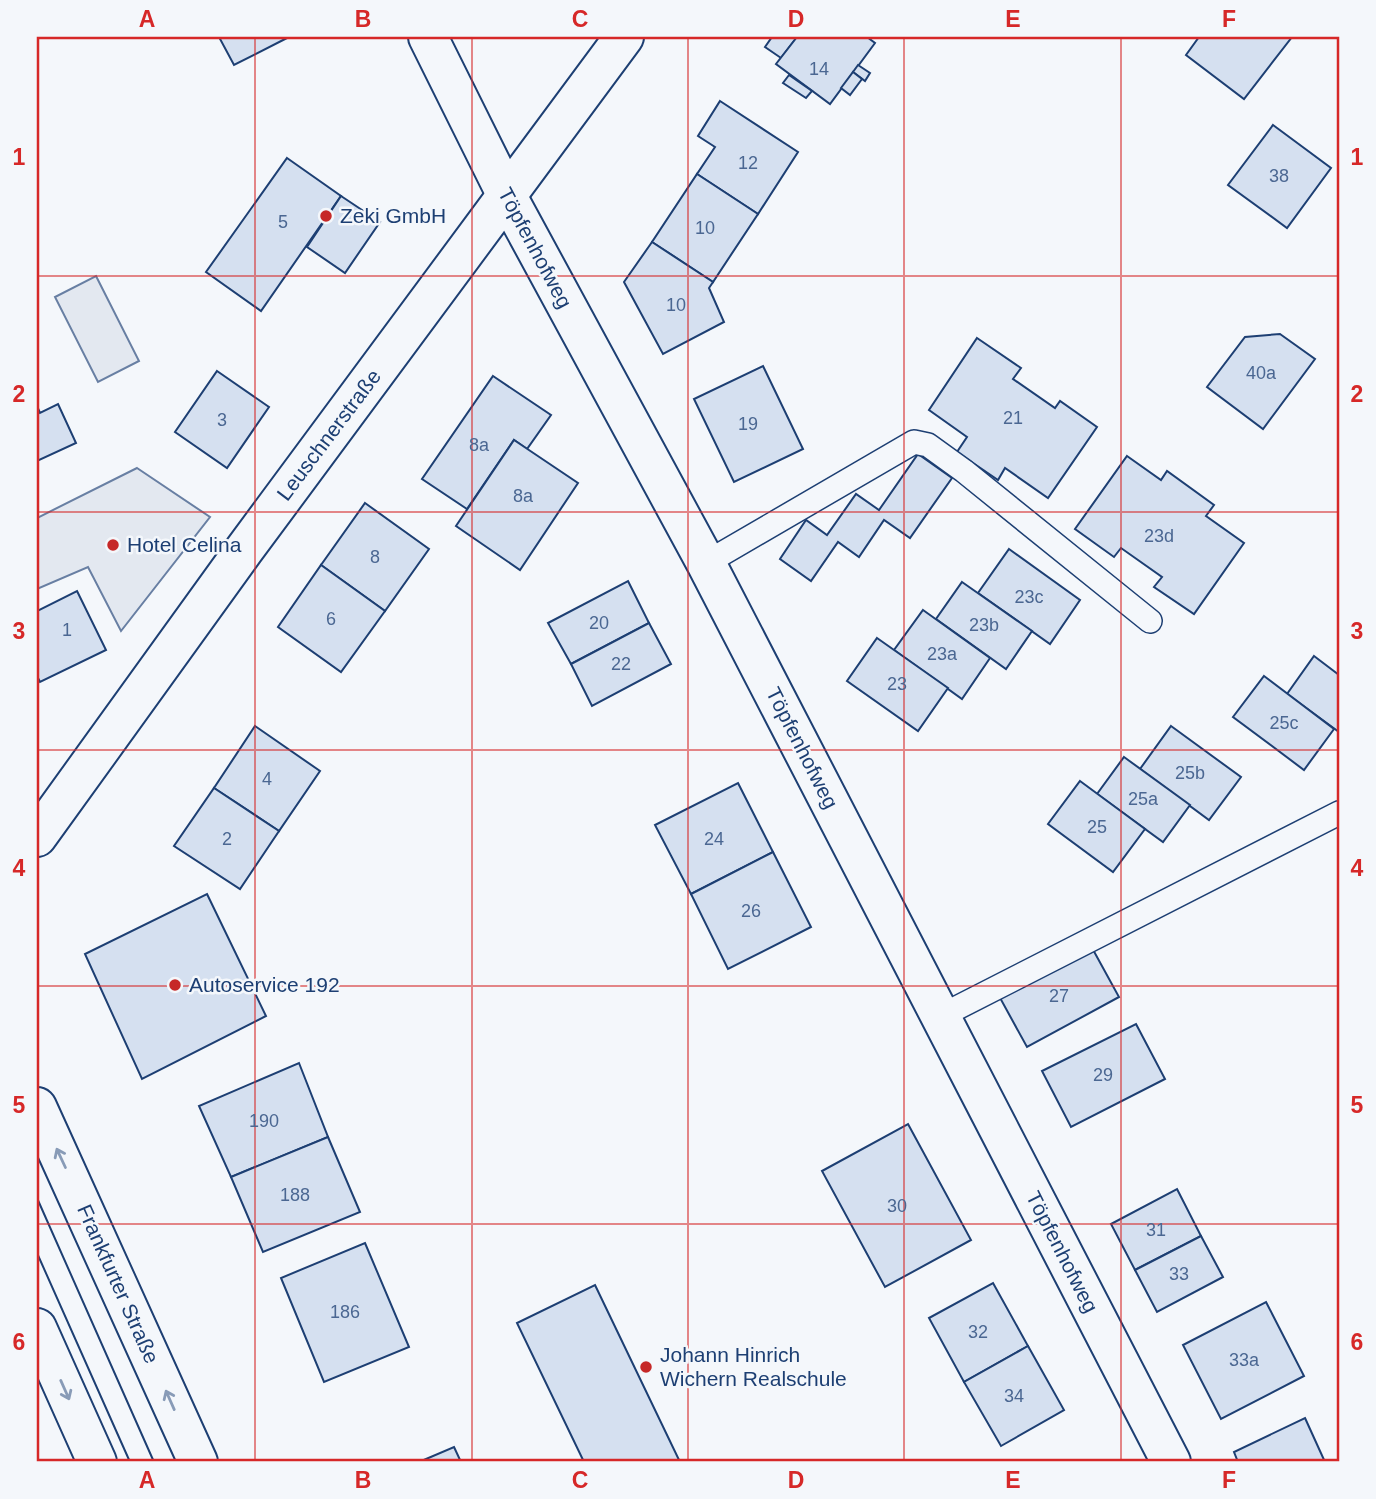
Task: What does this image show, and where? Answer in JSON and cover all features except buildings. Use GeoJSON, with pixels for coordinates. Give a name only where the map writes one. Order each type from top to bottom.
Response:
{"type":"FeatureCollection","features":[{"type":"Feature","properties":{"kind":"street","name":"Töpfenhofweg"},"geometry":{"type":"LineString","coordinates":[[428,37],[507,196],[706,563],[1171,1462]]}},
{"type":"Feature","properties":{"kind":"street","name":"Leuschnerstraße"},"geometry":{"type":"LineString","coordinates":[[37,837],[235,561],[624,37]]}},
{"type":"Feature","properties":{"kind":"street","name":"Frankfurter Straße"},"geometry":{"type":"LineString","coordinates":[[37,1107],[198,1462]]}},
{"type":"Feature","properties":{"kind":"street"},"geometry":{"type":"LineString","coordinates":[[37,1328],[97,1462]]}},
{"type":"Feature","properties":{"kind":"lane"},"geometry":{"type":"LineString","coordinates":[[706,563],[914,442],[928,445],[964,471],[1150,621]]}},
{"type":"Feature","properties":{"kind":"lane"},"geometry":{"type":"LineString","coordinates":[[941,1016],[1339,813]]}},
{"type":"Feature","properties":{"kind":"shaded area"},"geometry":{"type":"Polygon","coordinates":[[[96,276],[139,361],[98,382],[55,297],[96,276]]]}},
{"type":"Feature","properties":{"kind":"shaded area","name":"Hotel Celina"},"geometry":{"type":"Polygon","coordinates":[[[137,468],[210,517],[121,631],[88,567],[37,589],[37,518],[137,468]]]}},
{"type":"Feature","properties":{"kind":"tram line"},"geometry":{"type":"LineString","coordinates":[[37,1198],[154,1462]]}},
{"type":"Feature","properties":{"kind":"tram line"},"geometry":{"type":"LineString","coordinates":[[37,1253],[130,1462]]}},
{"type":"Feature","properties":{"kind":"place","name":"Zeki GmbH"},"geometry":{"type":"Point","coordinates":[326,216]}},
{"type":"Feature","properties":{"kind":"place","name":"Hotel Celina"},"geometry":{"type":"Point","coordinates":[113,545]}},
{"type":"Feature","properties":{"kind":"place","name":"Autoservice 192"},"geometry":{"type":"Point","coordinates":[175,985]}},
{"type":"Feature","properties":{"kind":"place","name":"Johann Hinrich Wichern Realschule"},"geometry":{"type":"Point","coordinates":[646,1367]}}]}
